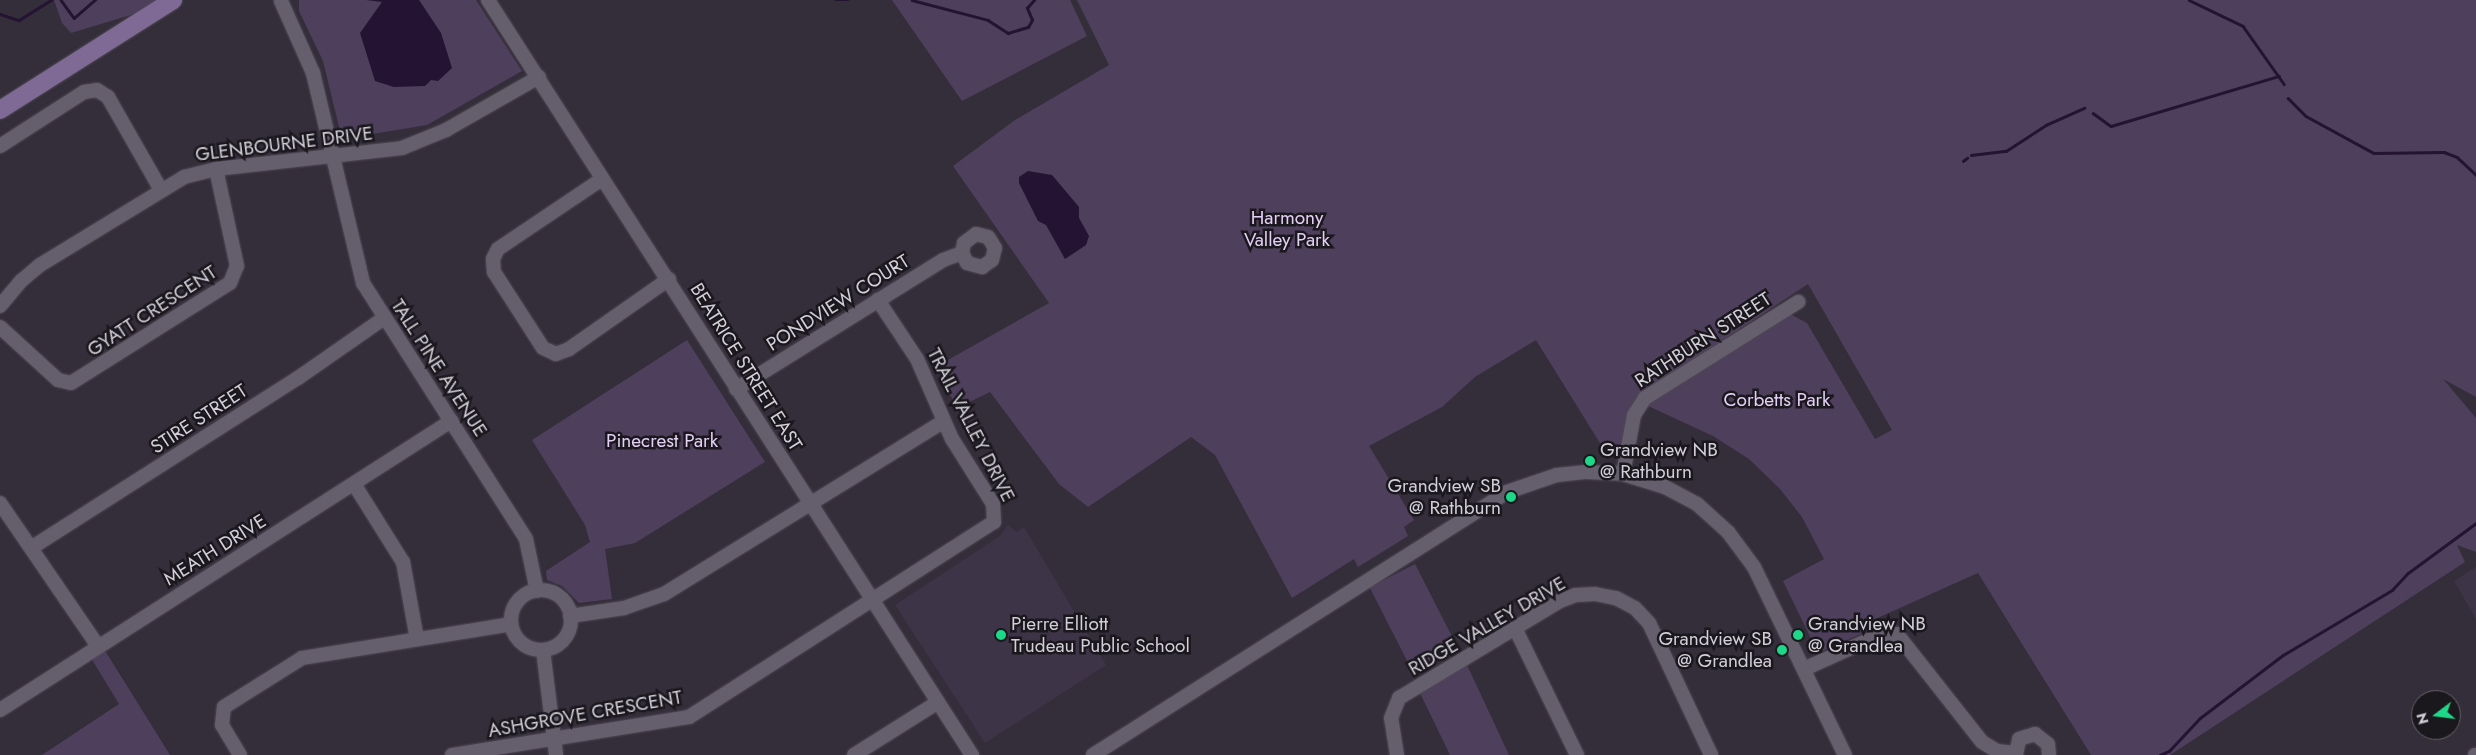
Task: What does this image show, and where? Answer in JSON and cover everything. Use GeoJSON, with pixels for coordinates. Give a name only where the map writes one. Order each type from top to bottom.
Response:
{"type":"FeatureCollection","features":[{"type":"Feature","properties":{"kind":"main road"},"geometry":{"type":"LineString","coordinates":[[0,110],[173,0]]}},
{"type":"Feature","properties":{"kind":"street","name":"TALL PINE AVENUE"},"geometry":{"type":"LineString","coordinates":[[281,0],[309,62],[357,267],[384,318],[528,543],[537,591]]}},
{"type":"Feature","properties":{"kind":"street","name":"BEATRICE STREET EAST"},"geometry":{"type":"LineString","coordinates":[[488,0],[539,76],[602,179],[972,755]]}},
{"type":"Feature","properties":{"kind":"street","name":"GLENBOURNE DRIVE"},"geometry":{"type":"LineString","coordinates":[[0,306],[33,270],[160,188],[216,169],[402,148],[446,130],[539,76]]}},
{"type":"Feature","properties":{"kind":"street"},"geometry":{"type":"LineString","coordinates":[[0,146],[84,92],[97,90],[108,97],[160,188]]}},
{"type":"Feature","properties":{"kind":"street","name":"GYATT CRESCENT"},"geometry":{"type":"LineString","coordinates":[[0,328],[58,380],[71,383],[230,283],[236,274],[236,262],[216,169]]}},
{"type":"Feature","properties":{"kind":"street"},"geometry":{"type":"LineString","coordinates":[[602,179],[498,249],[493,259],[494,272],[543,348],[556,354],[569,349],[668,279]]}},
{"type":"Feature","properties":{"kind":"street","name":"PONDVIEW COURT"},"geometry":{"type":"LineString","coordinates":[[736,389],[943,260],[962,253]]}},
{"type":"Feature","properties":{"kind":"street","name":"TRAIL VALLEY DRIVE"},"geometry":{"type":"LineString","coordinates":[[872,601],[988,528],[997,516],[943,422],[924,372],[878,300]]}},
{"type":"Feature","properties":{"kind":"street","name":"RATHBURN STREET"},"geometry":{"type":"LineString","coordinates":[[1623,474],[1634,415],[1644,398],[1798,302]]}},
{"type":"Feature","properties":{"kind":"street","name":"STIRE STREET"},"geometry":{"type":"LineString","coordinates":[[31,548],[298,378],[384,318]]}},
{"type":"Feature","properties":{"kind":"street","name":"MEATH DRIVE"},"geometry":{"type":"LineString","coordinates":[[0,710],[451,421]]}},
{"type":"Feature","properties":{"kind":"street"},"geometry":{"type":"LineString","coordinates":[[570,616],[646,603],[943,422]]}},
{"type":"Feature","properties":{"kind":"street"},"geometry":{"type":"LineString","coordinates":[[1093,755],[1507,492],[1557,475],[1623,474],[1680,494],[1728,532],[1754,567],[1845,755]]}},
{"type":"Feature","properties":{"kind":"street"},"geometry":{"type":"LineString","coordinates":[[354,484],[403,562],[417,639]]}},
{"type":"Feature","properties":{"kind":"street"},"geometry":{"type":"LineString","coordinates":[[0,502],[98,646]]}},
{"type":"Feature","properties":{"kind":"street"},"geometry":{"type":"LineString","coordinates":[[537,591],[562,600],[570,616],[564,639],[543,650],[526,646],[511,624],[520,599],[537,591]]}},
{"type":"Feature","properties":{"kind":"street","name":"RIDGE VALLEY DRIVE"},"geometry":{"type":"LineString","coordinates":[[1396,755],[1391,718],[1398,698],[1576,594],[1616,598],[1635,608],[1649,623],[1711,755]]}},
{"type":"Feature","properties":{"kind":"street","name":"ASHGROVE CRESCENT"},"geometry":{"type":"LineString","coordinates":[[452,755],[689,717],[872,601]]}},
{"type":"Feature","properties":{"kind":"street"},"geometry":{"type":"LineString","coordinates":[[240,755],[224,730],[220,715],[224,707],[263,680],[308,656],[511,624]]}},
{"type":"Feature","properties":{"kind":"street"},"geometry":{"type":"LineString","coordinates":[[1516,630],[1577,755]]}},
{"type":"Feature","properties":{"kind":"street"},"geometry":{"type":"LineString","coordinates":[[1804,669],[1882,634],[1897,634],[1982,742],[1997,751],[2016,754],[2019,739],[2035,734],[2048,744],[2049,755]]}},
{"type":"Feature","properties":{"kind":"street"},"geometry":{"type":"LineString","coordinates":[[543,650],[556,755]]}},
{"type":"Feature","properties":{"kind":"street"},"geometry":{"type":"LineString","coordinates":[[854,755],[938,702]]}},
{"type":"Feature","properties":{"kind":"shaded area"},"geometry":{"type":"Polygon","coordinates":[[[366,0],[419,0],[441,33],[452,68],[438,81],[431,80],[425,86],[394,87],[375,81],[360,33],[382,2],[366,0]]]}},
{"type":"Feature","properties":{"kind":"shaded area"},"geometry":{"type":"Polygon","coordinates":[[[1028,171],[1052,175],[1079,207],[1079,218],[1089,236],[1086,245],[1065,259],[1046,225],[1038,221],[1019,183],[1019,177],[1028,171]]]}},
{"type":"Feature","properties":{"kind":"shaded area","name":"Pierre Elliott Trudeau Public School"},"geometry":{"type":"Polygon","coordinates":[[[1008,525],[1017,532],[1024,527],[1106,665],[985,743],[895,605],[1000,536],[1008,525]]]}},
{"type":"Feature","properties":{"kind":"shaded area"},"geometry":{"type":"Polygon","coordinates":[[[2476,567],[2476,619],[2454,581],[2476,567]]]}},
{"type":"Feature","properties":{"kind":"green space"},"geometry":{"type":"Polygon","coordinates":[[[54,0],[160,0],[144,11],[71,33],[62,23],[54,0]]]}},
{"type":"Feature","properties":{"kind":"green space"},"geometry":{"type":"Polygon","coordinates":[[[299,0],[476,0],[522,71],[427,125],[342,139],[323,61],[299,11],[299,0]]]}},
{"type":"Feature","properties":{"kind":"green space"},"geometry":{"type":"Polygon","coordinates":[[[892,0],[1070,0],[1087,36],[962,101],[892,0]]]}},
{"type":"Feature","properties":{"kind":"green space"},"geometry":{"type":"Polygon","coordinates":[[[1077,0],[2476,0],[2476,397],[2443,379],[2476,418],[2476,552],[2457,545],[2465,562],[2170,755],[2091,755],[1978,573],[1864,624],[1867,631],[1818,653],[1783,581],[1824,559],[1802,517],[1780,489],[1749,459],[1713,436],[1646,405],[1790,314],[1807,323],[1875,439],[1892,430],[1808,284],[1640,395],[1631,408],[1622,450],[1603,448],[1536,340],[1475,377],[1442,407],[1369,446],[1414,520],[1404,527],[1408,536],[1358,567],[1354,559],[1292,598],[1215,455],[1191,437],[1088,507],[1059,484],[990,392],[957,408],[943,381],[939,365],[1049,303],[953,166],[1015,120],[1109,65],[1077,0]]]}},
{"type":"Feature","properties":{"kind":"green space","name":"Pinecrest Park"},"geometry":{"type":"Polygon","coordinates":[[[687,340],[765,462],[635,543],[605,549],[612,599],[579,603],[562,586],[547,580],[546,571],[590,542],[585,525],[532,440],[687,340]]]}},
{"type":"Feature","properties":{"kind":"green space"},"geometry":{"type":"Polygon","coordinates":[[[1415,564],[1457,647],[1412,670],[1370,587],[1415,564]]]}},
{"type":"Feature","properties":{"kind":"green space"},"geometry":{"type":"Polygon","coordinates":[[[104,649],[170,755],[42,755],[119,704],[91,658],[104,649]]]}},
{"type":"Feature","properties":{"kind":"green space"},"geometry":{"type":"Polygon","coordinates":[[[1467,665],[1509,755],[1450,755],[1419,691],[1467,665]]]}},
{"type":"Feature","properties":{"kind":"waterway"},"geometry":{"type":"LineString","coordinates":[[0,14],[19,20],[51,0]]}},
{"type":"Feature","properties":{"kind":"waterway"},"geometry":{"type":"LineString","coordinates":[[61,0],[74,18],[95,0]]}},
{"type":"Feature","properties":{"kind":"waterway"},"geometry":{"type":"LineString","coordinates":[[836,0],[848,0]]}},
{"type":"Feature","properties":{"kind":"waterway"},"geometry":{"type":"LineString","coordinates":[[912,0],[988,20],[1008,33],[1028,27],[1032,20],[1027,8],[1034,0]]}},
{"type":"Feature","properties":{"kind":"waterway"},"geometry":{"type":"LineString","coordinates":[[2189,0],[2243,26],[2284,84]]}},
{"type":"Feature","properties":{"kind":"waterway"},"geometry":{"type":"LineString","coordinates":[[2093,113],[2111,126],[2279,76]]}},
{"type":"Feature","properties":{"kind":"waterway"},"geometry":{"type":"LineString","coordinates":[[2288,98],[2306,116],[2374,153],[2444,152],[2457,157],[2476,175]]}},
{"type":"Feature","properties":{"kind":"waterway"},"geometry":{"type":"LineString","coordinates":[[1971,155],[2006,151],[2046,125],[2084,108]]}},
{"type":"Feature","properties":{"kind":"waterway"},"geometry":{"type":"LineString","coordinates":[[1963,161],[1967,158]]}},
{"type":"Feature","properties":{"kind":"waterway"},"geometry":{"type":"LineString","coordinates":[[2160,755],[2169,751],[2200,718],[2283,655],[2392,590],[2408,573],[2476,523]]}},
{"type":"Feature","properties":{"kind":"place","name":"Grandview NB @ Rathburn"},"geometry":{"type":"Point","coordinates":[1590,461]}},
{"type":"Feature","properties":{"kind":"place","name":"Grandview SB @ Rathburn"},"geometry":{"type":"Point","coordinates":[1511,497]}},
{"type":"Feature","properties":{"kind":"place","name":"Pierre Elliott Trudeau Public School"},"geometry":{"type":"Point","coordinates":[1001,635]}},
{"type":"Feature","properties":{"kind":"place","name":"Grandview NB @ Grandlea"},"geometry":{"type":"Point","coordinates":[1798,635]}},
{"type":"Feature","properties":{"kind":"place","name":"Grandview SB @ Grandlea"},"geometry":{"type":"Point","coordinates":[1782,650]}},
{"type":"Feature","properties":{"kind":"park label","name":"Harmony Valley Park"},"geometry":{"type":"Point","coordinates":[1287,229]}},
{"type":"Feature","properties":{"kind":"park label","name":"Corbetts Park"},"geometry":{"type":"Point","coordinates":[1777,400]}}]}
